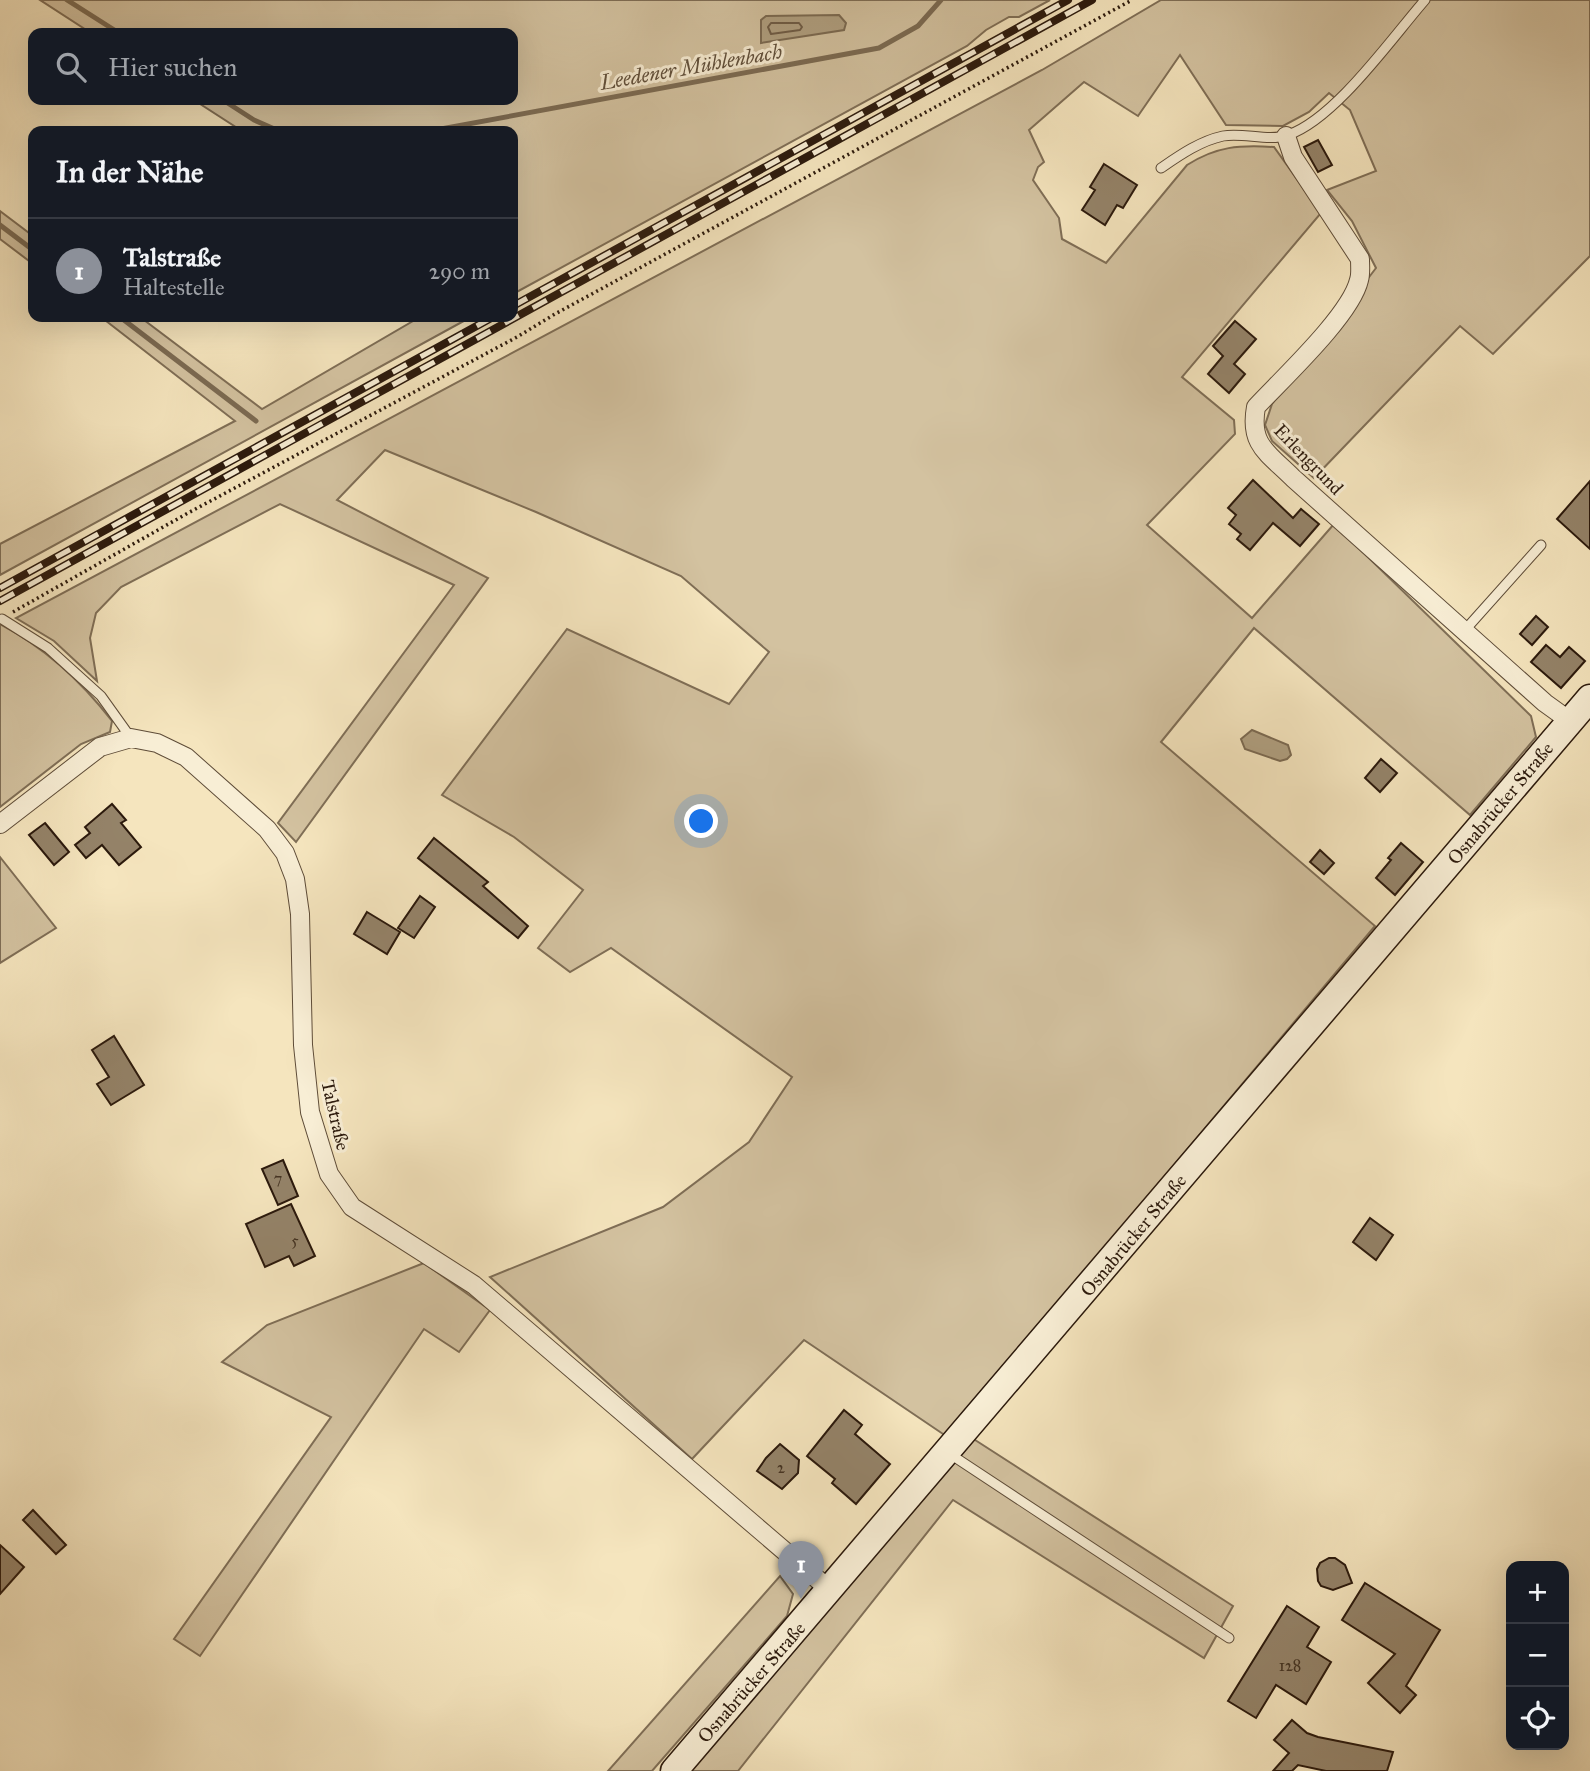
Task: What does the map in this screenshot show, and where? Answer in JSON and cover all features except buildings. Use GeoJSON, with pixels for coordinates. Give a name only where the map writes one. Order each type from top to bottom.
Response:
{"type":"FeatureCollection","features":[{"type":"Feature","properties":{"kind":"main road","name":"Osnabrücker Straße"},"geometry":{"type":"LineString","coordinates":[[674,1771],[1590,698]]}},
{"type":"Feature","properties":{"kind":"street","name":"Erlengrund"},"geometry":{"type":"LineString","coordinates":[[1286,136],[1293,157],[1360,258],[1360,278],[1354,295],[1336,321],[1256,407],[1253,426],[1259,444],[1293,478],[1545,703],[1570,722]]}},
{"type":"Feature","properties":{"kind":"street"},"geometry":{"type":"LineString","coordinates":[[0,824],[100,747],[131,738]]}},
{"type":"Feature","properties":{"kind":"street","name":"Talstraße"},"geometry":{"type":"LineString","coordinates":[[131,738],[157,743],[186,757],[267,829],[285,853],[295,879],[300,914],[303,1045],[310,1112],[329,1174],[352,1207],[474,1285],[830,1590]]}},
{"type":"Feature","properties":{"kind":"lane"},"geometry":{"type":"LineString","coordinates":[[1161,167],[1189,149],[1224,136],[1286,136],[1318,120],[1342,97],[1425,0]]}},
{"type":"Feature","properties":{"kind":"lane"},"geometry":{"type":"LineString","coordinates":[[1465,630],[1541,545]]}},
{"type":"Feature","properties":{"kind":"lane"},"geometry":{"type":"LineString","coordinates":[[2,619],[48,649],[101,696],[131,738]]}},
{"type":"Feature","properties":{"kind":"lane"},"geometry":{"type":"LineString","coordinates":[[948,1452],[1229,1638]]}},
{"type":"Feature","properties":{"kind":"path"},"geometry":{"type":"LineString","coordinates":[[2,619],[188,513],[517,337],[1132,0]]}},
{"type":"Feature","properties":{"kind":"shaded area"},"geometry":{"type":"Polygon","coordinates":[[[40,0],[1050,0],[1019,17],[1009,17],[986,30],[967,46],[518,291],[518,126],[234,126],[202,105],[518,105],[518,28],[83,28],[40,0]]]}},
{"type":"Feature","properties":{"kind":"shaded area"},"geometry":{"type":"Polygon","coordinates":[[[1161,0],[1590,0],[1590,256],[1493,354],[1460,326],[1314,478],[1272,441],[1265,425],[1272,404],[1376,268],[1352,221],[1327,190],[1376,171],[1350,110],[1329,93],[1309,112],[1283,126],[1226,125],[1180,55],[1138,116],[1084,82],[1029,130],[1044,162],[1038,167],[1033,180],[1059,218],[1062,239],[1106,263],[1187,165],[1218,150],[1250,146],[1274,147],[1321,213],[1182,377],[1234,420],[1235,434],[1147,525],[1252,618],[1334,524],[1531,716],[1536,737],[1470,815],[1254,628],[1161,742],[1375,926],[946,1436],[804,1340],[692,1459],[490,1277],[663,1207],[749,1142],[792,1077],[611,948],[570,972],[538,948],[583,890],[514,837],[442,795],[567,629],[729,704],[769,652],[681,576],[385,450],[337,500],[488,578],[296,842],[278,823],[454,585],[280,504],[121,587],[96,613],[90,638],[97,681],[54,641],[16,618],[1042,70],[1161,0]]]}},
{"type":"Feature","properties":{"kind":"shaded area"},"geometry":{"type":"Polygon","coordinates":[[[0,211],[28,232],[28,260],[0,239],[0,211]]]}},
{"type":"Feature","properties":{"kind":"shaded area"},"geometry":{"type":"Polygon","coordinates":[[[107,322],[147,322],[262,409],[411,322],[462,322],[0,575],[0,544],[235,421],[107,322]]]}},
{"type":"Feature","properties":{"kind":"shaded area"},"geometry":{"type":"Polygon","coordinates":[[[0,624],[32,643],[61,666],[112,721],[110,732],[81,744],[0,807],[0,624]]]}},
{"type":"Feature","properties":{"kind":"shaded area"},"geometry":{"type":"Polygon","coordinates":[[[0,857],[56,928],[0,963],[0,857]]]}},
{"type":"Feature","properties":{"kind":"shaded area"},"geometry":{"type":"Polygon","coordinates":[[[424,1263],[490,1310],[459,1352],[424,1329],[200,1656],[174,1639],[331,1417],[222,1362],[267,1325],[424,1263]]]}},
{"type":"Feature","properties":{"kind":"shaded area"},"geometry":{"type":"Polygon","coordinates":[[[972,1438],[1233,1606],[1204,1658],[953,1500],[738,1771],[691,1771],[972,1438]]]}},
{"type":"Feature","properties":{"kind":"shaded area"},"geometry":{"type":"Polygon","coordinates":[[[780,1576],[793,1594],[787,1616],[652,1771],[608,1771],[780,1576]]]}},
{"type":"Feature","properties":{"kind":"water"},"geometry":{"type":"Polygon","coordinates":[[[839,15],[846,23],[844,30],[761,43],[761,20],[766,16],[839,15]]]}},
{"type":"Feature","properties":{"kind":"water"},"geometry":{"type":"Polygon","coordinates":[[[1252,730],[1288,745],[1291,755],[1280,761],[1245,749],[1241,739],[1252,730]]]}},
{"type":"Feature","properties":{"kind":"waterway","name":"Leedener Mühlenbach"},"geometry":{"type":"LineString","coordinates":[[67,0],[111,28]]}},
{"type":"Feature","properties":{"kind":"waterway","name":"Leedener Mühlenbach"},"geometry":{"type":"LineString","coordinates":[[457,126],[879,48],[918,26],[941,0]]}},
{"type":"Feature","properties":{"kind":"waterway","name":"Leedener Mühlenbach"},"geometry":{"type":"LineString","coordinates":[[231,105],[268,126]]}},
{"type":"Feature","properties":{"kind":"waterway"},"geometry":{"type":"LineString","coordinates":[[0,225],[28,246]]}},
{"type":"Feature","properties":{"kind":"waterway"},"geometry":{"type":"LineString","coordinates":[[127,322],[256,421]]}},
{"type":"Feature","properties":{"kind":"railway"},"geometry":{"type":"LineString","coordinates":[[518,303],[1068,0]]}},
{"type":"Feature","properties":{"kind":"railway"},"geometry":{"type":"LineString","coordinates":[[518,316],[1092,0]]}},
{"type":"Feature","properties":{"kind":"railway"},"geometry":{"type":"LineString","coordinates":[[0,588],[484,322]]}},
{"type":"Feature","properties":{"kind":"railway"},"geometry":{"type":"LineString","coordinates":[[0,601],[507,322]]}},
{"type":"Feature","properties":{"kind":"place","name":"Talstraße"},"geometry":{"type":"Point","coordinates":[801,1599]}}]}
